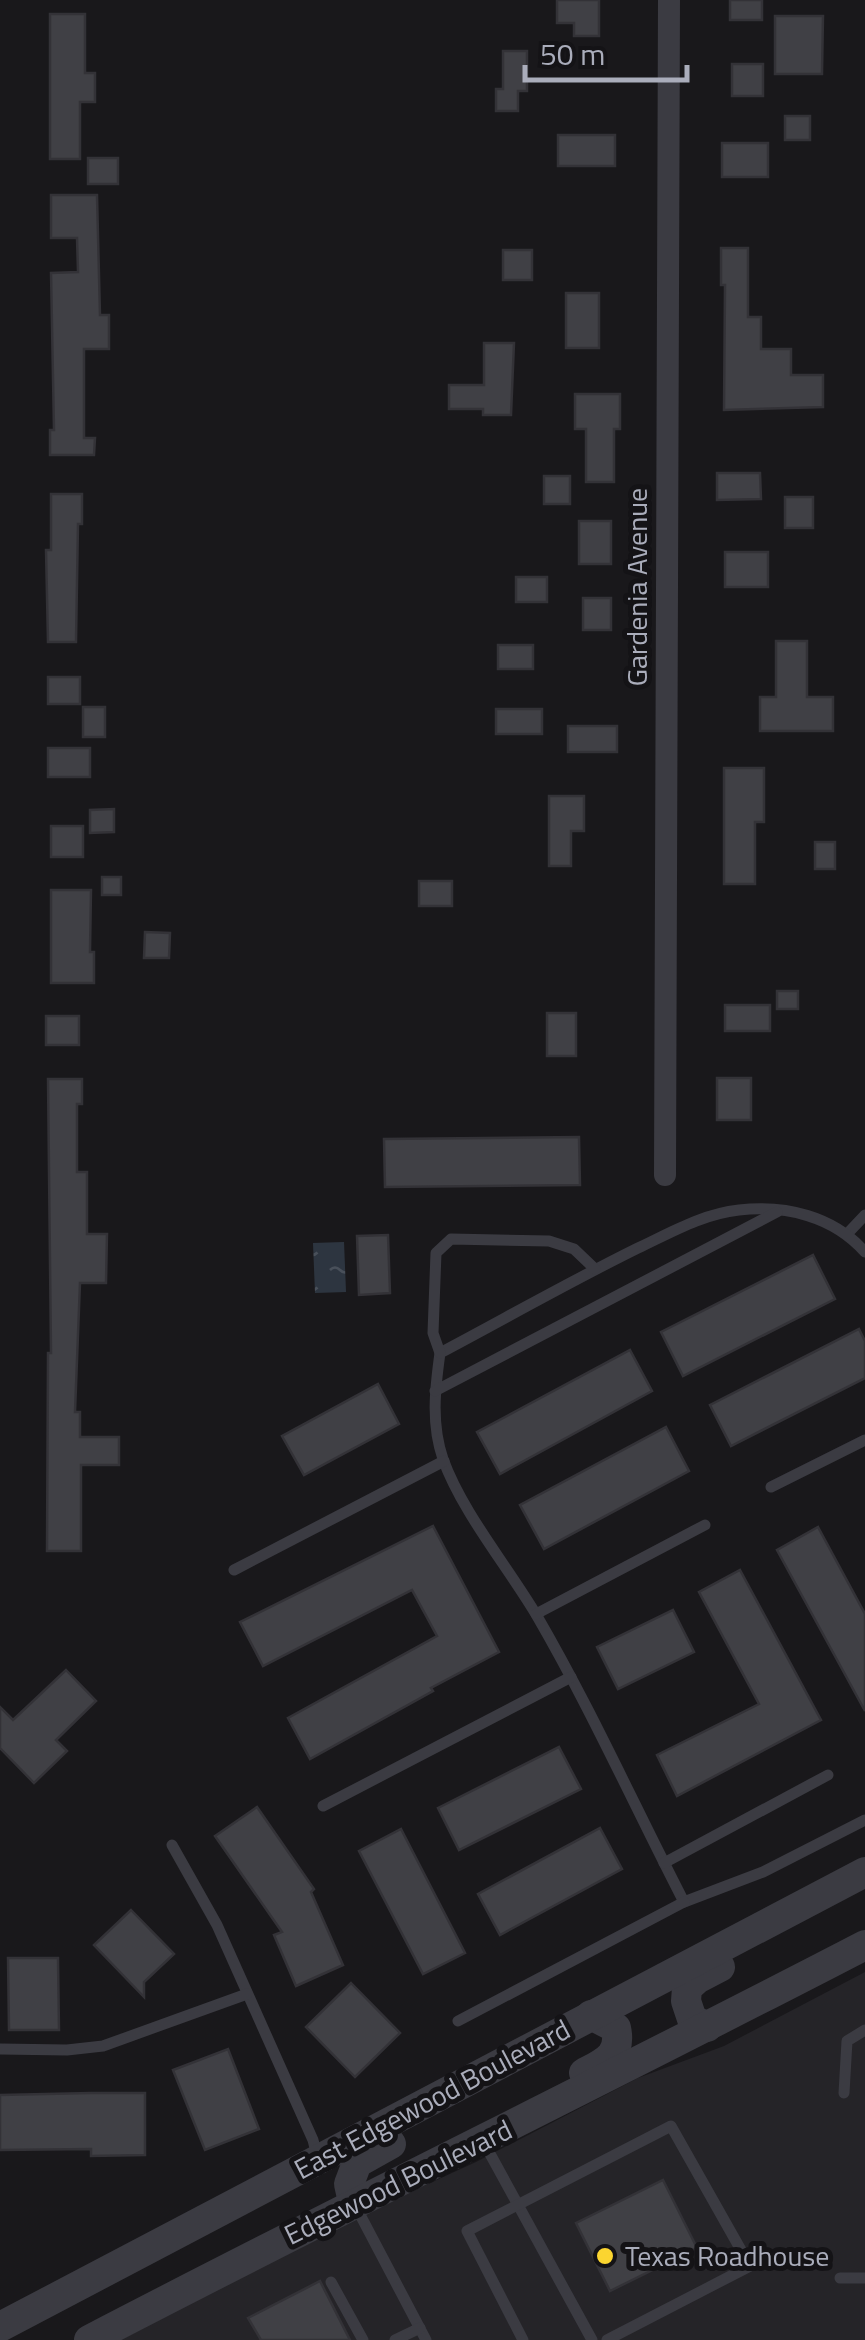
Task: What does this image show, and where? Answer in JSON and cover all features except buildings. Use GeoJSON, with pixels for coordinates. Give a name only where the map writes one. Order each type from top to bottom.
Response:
{"type":"FeatureCollection","features":[{"type":"Feature","properties":{"kind":"street","name":"Gardenia Avenue"},"geometry":{"type":"LineString","coordinates":[[665,1175],[669,0]]}},
{"type":"Feature","properties":{"kind":"street","name":"East Edgewood Boulevard"},"geometry":{"type":"LineString","coordinates":[[0,2327],[865,1872]]}},
{"type":"Feature","properties":{"kind":"street"},"geometry":{"type":"LineString","coordinates":[[865,1892],[697,1979],[687,1988],[686,2001],[692,2019],[708,2027],[865,1945]]}},
{"type":"Feature","properties":{"kind":"street"},"geometry":{"type":"LineString","coordinates":[[483,2140],[514,2108],[615,2053],[619,2042],[616,2028],[592,2015]]}},
{"type":"Feature","properties":{"kind":"street","name":"Edgewood Boulevard"},"geometry":{"type":"LineString","coordinates":[[89,2340],[353,2202],[708,2027]]}},
{"type":"Feature","properties":{"kind":"street"},"geometry":{"type":"LineString","coordinates":[[353,2202],[349,2184],[358,2163],[456,2108],[478,2076]]}},
{"type":"Feature","properties":{"kind":"lane"},"geometry":{"type":"LineString","coordinates":[[440,1354],[595,1269],[700,1218],[739,1210],[808,1214],[848,1233],[865,1252]]}},
{"type":"Feature","properties":{"kind":"lane"},"geometry":{"type":"LineString","coordinates":[[435,1390],[780,1210]]}},
{"type":"Feature","properties":{"kind":"lane"},"geometry":{"type":"LineString","coordinates":[[848,1233],[865,1214]]}},
{"type":"Feature","properties":{"kind":"lane"},"geometry":{"type":"LineString","coordinates":[[595,1269],[574,1250],[549,1242],[451,1239],[436,1253],[433,1333],[440,1354],[435,1427],[444,1461],[571,1677],[684,1902]]}},
{"type":"Feature","properties":{"kind":"lane"},"geometry":{"type":"LineString","coordinates":[[771,1487],[865,1440]]}},
{"type":"Feature","properties":{"kind":"lane"},"geometry":{"type":"LineString","coordinates":[[234,1570],[444,1461]]}},
{"type":"Feature","properties":{"kind":"lane"},"geometry":{"type":"LineString","coordinates":[[536,1614],[705,1525]]}},
{"type":"Feature","properties":{"kind":"lane"},"geometry":{"type":"LineString","coordinates":[[323,1806],[571,1677]]}},
{"type":"Feature","properties":{"kind":"lane"},"geometry":{"type":"LineString","coordinates":[[664,1863],[828,1775]]}},
{"type":"Feature","properties":{"kind":"lane"},"geometry":{"type":"LineString","coordinates":[[458,2021],[684,1902],[763,1872],[865,1820]]}},
{"type":"Feature","properties":{"kind":"lane"},"geometry":{"type":"LineString","coordinates":[[172,1844],[217,1925],[313,2140],[318,2160]]}},
{"type":"Feature","properties":{"kind":"lane"},"geometry":{"type":"LineString","coordinates":[[0,2049],[103,2046],[247,1994]]}},
{"type":"Feature","properties":{"kind":"lane"},"geometry":{"type":"LineString","coordinates":[[844,2092],[847,2040],[865,2030]]}},
{"type":"Feature","properties":{"kind":"lane"},"geometry":{"type":"LineString","coordinates":[[523,2340],[468,2231],[671,2126],[750,2266],[607,2340]]}},
{"type":"Feature","properties":{"kind":"lane"},"geometry":{"type":"LineString","coordinates":[[483,2140],[592,2340]]}},
{"type":"Feature","properties":{"kind":"lane"},"geometry":{"type":"LineString","coordinates":[[353,2202],[423,2334],[396,2340]]}},
{"type":"Feature","properties":{"kind":"lane"},"geometry":{"type":"LineString","coordinates":[[840,2278],[865,2278]]}},
{"type":"Feature","properties":{"kind":"lane"},"geometry":{"type":"LineString","coordinates":[[331,2282],[363,2340]]}},
{"type":"Feature","properties":{"kind":"shaded area"},"geometry":{"type":"Polygon","coordinates":[[[865,1972],[865,2340],[120,2340],[638,2078],[724,2046],[865,1972]]]}},
{"type":"Feature","properties":{"kind":"water"},"geometry":{"type":"Polygon","coordinates":[[[344,1242],[346,1292],[315,1293],[313,1243],[344,1242]]]}},
{"type":"Feature","properties":{"kind":"place","name":"Texas Roadhouse"},"geometry":{"type":"Point","coordinates":[605,2256]}}]}
